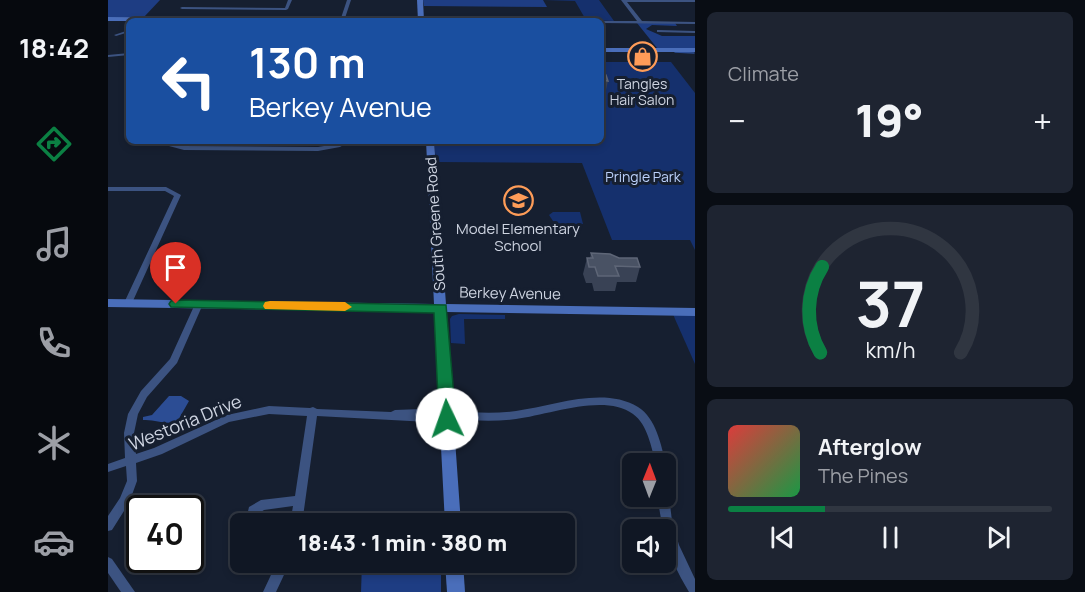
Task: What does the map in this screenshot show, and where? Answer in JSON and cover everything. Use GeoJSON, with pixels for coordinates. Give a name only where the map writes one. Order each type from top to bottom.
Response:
{"type":"FeatureCollection","features":[{"type":"Feature","properties":{"kind":"street"},"geometry":{"type":"LineString","coordinates":[[189,0],[182,8],[286,9],[290,0]]}},
{"type":"Feature","properties":{"kind":"street"},"geometry":{"type":"LineString","coordinates":[[234,9],[239,0]]}},
{"type":"Feature","properties":{"kind":"street"},"geometry":{"type":"LineString","coordinates":[[343,18],[349,0]]}},
{"type":"Feature","properties":{"kind":"street"},"geometry":{"type":"LineString","coordinates":[[420,0],[421,18]]}},
{"type":"Feature","properties":{"kind":"street"},"geometry":{"type":"LineString","coordinates":[[624,1],[695,2]]}},
{"type":"Feature","properties":{"kind":"street"},"geometry":{"type":"LineString","coordinates":[[624,1],[640,22]]}},
{"type":"Feature","properties":{"kind":"street"},"geometry":{"type":"LineString","coordinates":[[199,18],[206,8]]}},
{"type":"Feature","properties":{"kind":"street"},"geometry":{"type":"LineString","coordinates":[[108,19],[126,19]]}},
{"type":"Feature","properties":{"kind":"street"},"geometry":{"type":"LineString","coordinates":[[604,22],[695,23]]}},
{"type":"Feature","properties":{"kind":"street"},"geometry":{"type":"LineString","coordinates":[[678,22],[686,32]]}},
{"type":"Feature","properties":{"kind":"street"},"geometry":{"type":"LineString","coordinates":[[659,31],[693,34]]}},
{"type":"Feature","properties":{"kind":"street"},"geometry":{"type":"LineString","coordinates":[[116,35],[126,32]]}},
{"type":"Feature","properties":{"kind":"street"},"geometry":{"type":"LineString","coordinates":[[604,50],[695,50]]}},
{"type":"Feature","properties":{"kind":"street"},"geometry":{"type":"LineString","coordinates":[[108,56],[126,54]]}},
{"type":"Feature","properties":{"kind":"street"},"geometry":{"type":"LineString","coordinates":[[172,144],[184,148],[318,149],[340,144]]}},
{"type":"Feature","properties":{"kind":"street","name":"South Greene Road"},"geometry":{"type":"LineString","coordinates":[[430,144],[452,513]]}},
{"type":"Feature","properties":{"kind":"street"},"geometry":{"type":"LineString","coordinates":[[108,189],[166,189],[178,195],[128,303]]}},
{"type":"Feature","properties":{"kind":"street","name":"Berkey Avenue"},"geometry":{"type":"LineString","coordinates":[[108,303],[695,312]]}},
{"type":"Feature","properties":{"kind":"street"},"geometry":{"type":"LineString","coordinates":[[108,526],[121,508],[132,481],[129,433],[135,409],[144,394],[174,361],[199,304]]}},
{"type":"Feature","properties":{"kind":"street","name":"Westoria Drive"},"geometry":{"type":"LineString","coordinates":[[108,468],[176,444],[219,422],[243,414],[282,409],[447,416],[518,415],[584,403],[624,406],[634,410],[647,424],[657,453]]}},
{"type":"Feature","properties":{"kind":"street"},"geometry":{"type":"LineString","coordinates":[[298,513],[313,411]]}},
{"type":"Feature","properties":{"kind":"street"},"geometry":{"type":"LineString","coordinates":[[254,513],[261,505],[300,500]]}},
{"type":"Feature","properties":{"kind":"street"},"geometry":{"type":"LineString","coordinates":[[665,507],[674,549],[695,591]]}},
{"type":"Feature","properties":{"kind":"street"},"geometry":{"type":"LineString","coordinates":[[108,563],[129,592]]}},
{"type":"Feature","properties":{"kind":"street"},"geometry":{"type":"LineString","coordinates":[[269,592],[278,573]]}},
{"type":"Feature","properties":{"kind":"street"},"geometry":{"type":"LineString","coordinates":[[455,573],[456,592]]}},
{"type":"Feature","properties":{"kind":"green space"},"geometry":{"type":"Polygon","coordinates":[[[543,0],[599,0],[614,21],[604,21],[604,18],[585,18],[575,1],[543,0]]]}},
{"type":"Feature","properties":{"kind":"green space","name":"Pringle Park"},"geometry":{"type":"Polygon","coordinates":[[[604,62],[671,62],[695,93],[695,250],[690,240],[612,240],[582,163],[436,162],[434,144],[604,144],[604,62]]]}},
{"type":"Feature","properties":{"kind":"green space"},"geometry":{"type":"Polygon","coordinates":[[[553,212],[580,212],[583,224],[555,224],[549,215],[553,212]]]}},
{"type":"Feature","properties":{"kind":"green space"},"geometry":{"type":"Polygon","coordinates":[[[672,311],[695,312],[695,364],[675,319],[672,311]]]}},
{"type":"Feature","properties":{"kind":"green space"},"geometry":{"type":"Polygon","coordinates":[[[459,314],[505,315],[505,319],[464,319],[465,344],[451,343],[450,319],[459,314]]]}},
{"type":"Feature","properties":{"kind":"shaded area"},"geometry":{"type":"Polygon","coordinates":[[[108,0],[160,0],[144,17],[108,17],[108,0]]]}},
{"type":"Feature","properties":{"kind":"shaded area"},"geometry":{"type":"Polygon","coordinates":[[[423,0],[543,0],[547,7],[424,6],[423,0]]]}},
{"type":"Feature","properties":{"kind":"shaded area"},"geometry":{"type":"Polygon","coordinates":[[[637,23],[675,23],[677,26],[652,25],[646,29],[662,36],[695,36],[695,49],[657,48],[637,23]]]}},
{"type":"Feature","properties":{"kind":"shaded area"},"geometry":{"type":"Polygon","coordinates":[[[169,396],[181,396],[189,401],[177,422],[143,420],[143,417],[152,415],[169,396]]]}},
{"type":"Feature","properties":{"kind":"shaded area"},"geometry":{"type":"Polygon","coordinates":[[[362,573],[441,573],[441,592],[361,592],[362,573]]]}},
{"type":"Feature","properties":{"kind":"building"},"geometry":{"type":"Polygon","coordinates":[[[591,253],[610,254],[619,258],[637,258],[640,267],[615,266],[619,276],[598,276],[595,267],[589,267],[587,258],[593,258],[591,253]]]}},
{"type":"Feature","properties":{"kind":"waterway"},"geometry":{"type":"LineString","coordinates":[[675,52],[694,53]]}},
{"type":"Feature","properties":{"kind":"slow traffic"},"geometry":{"type":"LineString","coordinates":[[270,306],[345,307]]}},
{"type":"Feature","properties":{"kind":"place","name":"Tangles Hair Salon"},"geometry":{"type":"Point","coordinates":[642,56]}},
{"type":"Feature","properties":{"kind":"place","name":"Model Elementary School"},"geometry":{"type":"Point","coordinates":[518,201]}},
{"type":"Feature","properties":{"kind":"route"},"geometry":{"type":"LineString","coordinates":[[176,304],[441,308],[447,419]]}}]}
